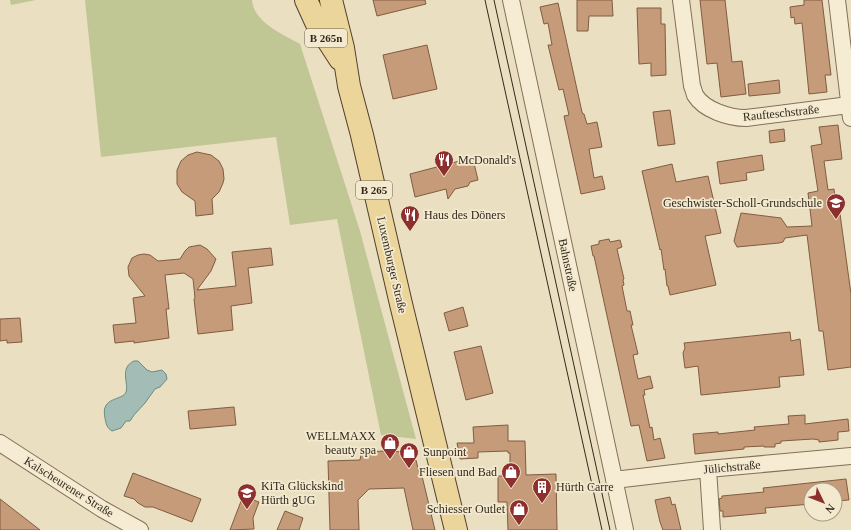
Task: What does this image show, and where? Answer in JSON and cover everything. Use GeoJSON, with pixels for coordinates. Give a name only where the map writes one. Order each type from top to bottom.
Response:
{"type":"FeatureCollection","features":[{"type":"Feature","properties":{"kind":"main road","name":"B 265n"},"geometry":{"type":"LineString","coordinates":[[306,0],[316,22],[336,53],[347,75]]}},
{"type":"Feature","properties":{"kind":"main road","name":"Luxemburger Straße"},"geometry":{"type":"LineString","coordinates":[[332,0],[343,48],[347,75],[456,530]]}},
{"type":"Feature","properties":{"kind":"street","name":"Bahnstraße"},"geometry":{"type":"LineString","coordinates":[[512,0],[625,530]]}},
{"type":"Feature","properties":{"kind":"street","name":"Raufteschstraße"},"geometry":{"type":"LineString","coordinates":[[681,0],[692,86],[696,95],[704,103],[720,114],[735,118],[746,118],[850,111]]}},
{"type":"Feature","properties":{"kind":"street"},"geometry":{"type":"LineString","coordinates":[[842,5],[850,111]]}},
{"type":"Feature","properties":{"kind":"street","name":"Kalscheurener Straße"},"geometry":{"type":"LineString","coordinates":[[0,443],[102,509],[140,530]]}},
{"type":"Feature","properties":{"kind":"street","name":"Jülichstraße"},"geometry":{"type":"LineString","coordinates":[[614,480],[708,469],[851,456]]}},
{"type":"Feature","properties":{"kind":"street"},"geometry":{"type":"LineString","coordinates":[[708,469],[712,530]]}},
{"type":"Feature","properties":{"kind":"green space"},"geometry":{"type":"Polygon","coordinates":[[[10,0],[36,0],[11,5],[10,0]]]}},
{"type":"Feature","properties":{"kind":"green space"},"geometry":{"type":"Polygon","coordinates":[[[85,0],[252,0],[258,15],[270,27],[300,44],[360,231],[416,439],[381,435],[337,219],[290,225],[276,137],[101,157],[85,0]]]}},
{"type":"Feature","properties":{"kind":"water"},"geometry":{"type":"Polygon","coordinates":[[[134,361],[138,361],[147,370],[152,372],[162,370],[166,374],[167,379],[160,387],[155,389],[130,421],[126,421],[121,428],[112,431],[106,422],[104,411],[109,402],[121,397],[126,392],[127,368],[129,364],[134,361]]]}},
{"type":"Feature","properties":{"kind":"building"},"geometry":{"type":"Polygon","coordinates":[[[373,0],[425,0],[426,4],[377,16],[373,0]]]}},
{"type":"Feature","properties":{"kind":"building"},"geometry":{"type":"Polygon","coordinates":[[[577,0],[612,0],[613,16],[589,16],[588,31],[577,31],[577,0]]]}},
{"type":"Feature","properties":{"kind":"building"},"geometry":{"type":"Polygon","coordinates":[[[700,0],[725,0],[732,62],[742,61],[746,94],[721,97],[717,63],[707,64],[700,0]]]}},
{"type":"Feature","properties":{"kind":"building"},"geometry":{"type":"Polygon","coordinates":[[[804,0],[822,0],[831,75],[825,75],[827,92],[809,94],[802,23],[795,24],[794,17],[791,18],[790,7],[804,5],[804,0]]]}},
{"type":"Feature","properties":{"kind":"building"},"geometry":{"type":"Polygon","coordinates":[[[558,3],[582,112],[587,124],[597,122],[602,147],[589,149],[594,178],[602,176],[605,189],[581,194],[564,116],[569,115],[563,89],[559,90],[548,45],[552,45],[548,23],[544,24],[540,7],[558,3]]]}},
{"type":"Feature","properties":{"kind":"building"},"geometry":{"type":"Polygon","coordinates":[[[637,8],[661,8],[661,24],[665,24],[666,75],[651,76],[651,63],[639,64],[637,8]]]}},
{"type":"Feature","properties":{"kind":"building"},"geometry":{"type":"Polygon","coordinates":[[[427,45],[437,89],[393,99],[383,55],[427,45]]]}},
{"type":"Feature","properties":{"kind":"building"},"geometry":{"type":"Polygon","coordinates":[[[779,80],[780,93],[749,96],[748,84],[779,80]]]}},
{"type":"Feature","properties":{"kind":"building"},"geometry":{"type":"Polygon","coordinates":[[[670,110],[675,144],[658,146],[653,112],[670,110]]]}},
{"type":"Feature","properties":{"kind":"building"},"geometry":{"type":"Polygon","coordinates":[[[838,125],[842,159],[824,161],[828,190],[834,189],[837,215],[840,214],[851,294],[851,367],[828,370],[823,331],[819,331],[807,235],[785,238],[783,242],[779,243],[737,247],[734,241],[741,213],[781,218],[787,227],[812,226],[808,193],[818,191],[811,146],[822,144],[819,127],[838,125]]]}},
{"type":"Feature","properties":{"kind":"building"},"geometry":{"type":"Polygon","coordinates":[[[784,129],[785,141],[770,143],[769,131],[784,129]]]}},
{"type":"Feature","properties":{"kind":"building"},"geometry":{"type":"Polygon","coordinates":[[[197,152],[211,155],[219,161],[223,169],[223,183],[219,192],[212,199],[213,214],[196,216],[195,201],[182,192],[177,184],[177,170],[181,161],[188,155],[197,152]]]}},
{"type":"Feature","properties":{"kind":"building"},"geometry":{"type":"Polygon","coordinates":[[[762,155],[764,170],[746,173],[747,180],[720,184],[717,162],[762,155]]]}},
{"type":"Feature","properties":{"kind":"building","name":"McDonald's"},"geometry":{"type":"Polygon","coordinates":[[[471,158],[472,160],[473,159],[478,180],[470,182],[468,186],[455,189],[448,199],[446,189],[415,197],[410,174],[471,158]]]}},
{"type":"Feature","properties":{"kind":"building"},"geometry":{"type":"Polygon","coordinates":[[[672,164],[676,182],[708,176],[721,233],[705,236],[716,285],[670,295],[667,286],[661,249],[660,250],[642,171],[672,164]]]}},
{"type":"Feature","properties":{"kind":"building"},"geometry":{"type":"Polygon","coordinates":[[[609,239],[610,242],[620,240],[622,247],[617,249],[624,279],[624,285],[622,286],[627,311],[630,311],[633,325],[631,325],[638,354],[633,355],[638,379],[650,376],[653,388],[644,390],[645,395],[643,395],[654,440],[660,438],[665,458],[647,461],[639,425],[631,426],[591,246],[599,244],[599,241],[609,239]]]}},
{"type":"Feature","properties":{"kind":"building"},"geometry":{"type":"Polygon","coordinates":[[[200,245],[207,249],[216,259],[211,271],[197,290],[236,286],[232,252],[271,248],[273,265],[248,268],[252,303],[231,306],[233,330],[198,334],[193,279],[184,273],[165,275],[169,309],[166,309],[169,338],[134,343],[134,341],[115,343],[113,325],[136,323],[133,298],[145,296],[129,276],[128,267],[132,258],[144,254],[150,255],[158,261],[180,259],[189,247],[200,245]]]}},
{"type":"Feature","properties":{"kind":"building"},"geometry":{"type":"Polygon","coordinates":[[[463,307],[468,326],[449,331],[444,313],[463,307]]]}},
{"type":"Feature","properties":{"kind":"building"},"geometry":{"type":"Polygon","coordinates":[[[20,318],[22,342],[7,343],[7,340],[0,341],[0,319],[20,318]]]}},
{"type":"Feature","properties":{"kind":"building"},"geometry":{"type":"Polygon","coordinates":[[[790,332],[791,341],[800,339],[804,375],[779,377],[780,387],[701,395],[698,366],[685,368],[683,353],[685,348],[684,343],[790,332]]]}},
{"type":"Feature","properties":{"kind":"building"},"geometry":{"type":"Polygon","coordinates":[[[481,346],[493,393],[466,400],[454,352],[481,346]]]}},
{"type":"Feature","properties":{"kind":"building"},"geometry":{"type":"Polygon","coordinates":[[[234,407],[236,425],[190,429],[188,411],[234,407]]]}},
{"type":"Feature","properties":{"kind":"building"},"geometry":{"type":"Polygon","coordinates":[[[805,415],[805,424],[848,419],[849,431],[838,432],[838,440],[819,442],[819,440],[813,439],[781,441],[781,443],[775,444],[775,447],[744,447],[744,449],[695,454],[693,434],[718,432],[718,434],[755,430],[754,427],[789,424],[788,416],[805,415]]]}},
{"type":"Feature","properties":{"kind":"building"},"geometry":{"type":"Polygon","coordinates":[[[508,425],[508,441],[525,441],[526,475],[556,474],[557,530],[508,530],[507,502],[498,502],[498,476],[510,476],[510,453],[508,453],[508,451],[478,452],[478,458],[460,459],[457,443],[474,443],[473,427],[508,425]]]}},
{"type":"Feature","properties":{"kind":"building"},"geometry":{"type":"Polygon","coordinates":[[[364,452],[405,452],[406,462],[416,460],[420,477],[422,476],[435,530],[413,530],[404,488],[369,489],[358,500],[359,530],[330,530],[328,461],[360,460],[361,455],[364,452]]]}},
{"type":"Feature","properties":{"kind":"building"},"geometry":{"type":"Polygon","coordinates":[[[133,473],[201,499],[192,522],[153,507],[145,507],[134,499],[124,496],[133,473]]]}},
{"type":"Feature","properties":{"kind":"building"},"geometry":{"type":"Polygon","coordinates":[[[846,479],[849,500],[843,500],[843,482],[818,482],[846,479]]]}},
{"type":"Feature","properties":{"kind":"building"},"geometry":{"type":"Polygon","coordinates":[[[803,484],[803,505],[765,508],[766,513],[723,517],[723,511],[720,511],[719,499],[722,498],[722,496],[764,492],[763,488],[803,484]]]}},
{"type":"Feature","properties":{"kind":"building","name":"KiTa Glückskind Hürth gUG"},"geometry":{"type":"Polygon","coordinates":[[[243,496],[259,502],[253,518],[254,529],[230,530],[243,496]]]}},
{"type":"Feature","properties":{"kind":"building"},"geometry":{"type":"Polygon","coordinates":[[[670,497],[672,505],[675,504],[681,530],[663,530],[660,522],[655,500],[670,497]]]}},
{"type":"Feature","properties":{"kind":"building"},"geometry":{"type":"Polygon","coordinates":[[[0,499],[40,530],[0,530],[0,499]]]}},
{"type":"Feature","properties":{"kind":"building"},"geometry":{"type":"Polygon","coordinates":[[[285,511],[303,518],[299,530],[277,530],[285,511]]]}},
{"type":"Feature","properties":{"kind":"tram line"},"geometry":{"type":"LineString","coordinates":[[485,0],[602,530]]}},
{"type":"Feature","properties":{"kind":"tram line"},"geometry":{"type":"LineString","coordinates":[[494,0],[610,530]]}},
{"type":"Feature","properties":{"kind":"place","name":"McDonald's"},"geometry":{"type":"Point","coordinates":[444,177]}},
{"type":"Feature","properties":{"kind":"place","name":"Geschwister-Scholl-Grundschule"},"geometry":{"type":"Point","coordinates":[836,220]}},
{"type":"Feature","properties":{"kind":"place","name":"Haus des Döners"},"geometry":{"type":"Point","coordinates":[410,232]}},
{"type":"Feature","properties":{"kind":"place","name":"WELLMAXX beauty spa"},"geometry":{"type":"Point","coordinates":[390,460]}},
{"type":"Feature","properties":{"kind":"place","name":"Sunpoint"},"geometry":{"type":"Point","coordinates":[409,469]}},
{"type":"Feature","properties":{"kind":"place","name":"Fliesen und Bad"},"geometry":{"type":"Point","coordinates":[511,489]}},
{"type":"Feature","properties":{"kind":"place","name":"Hürth Carre"},"geometry":{"type":"Point","coordinates":[542,504]}},
{"type":"Feature","properties":{"kind":"place","name":"KiTa Glückskind Hürth gUG"},"geometry":{"type":"Point","coordinates":[247,510]}},
{"type":"Feature","properties":{"kind":"place","name":"Schiesser Outlet"},"geometry":{"type":"Point","coordinates":[519,526]}}]}
